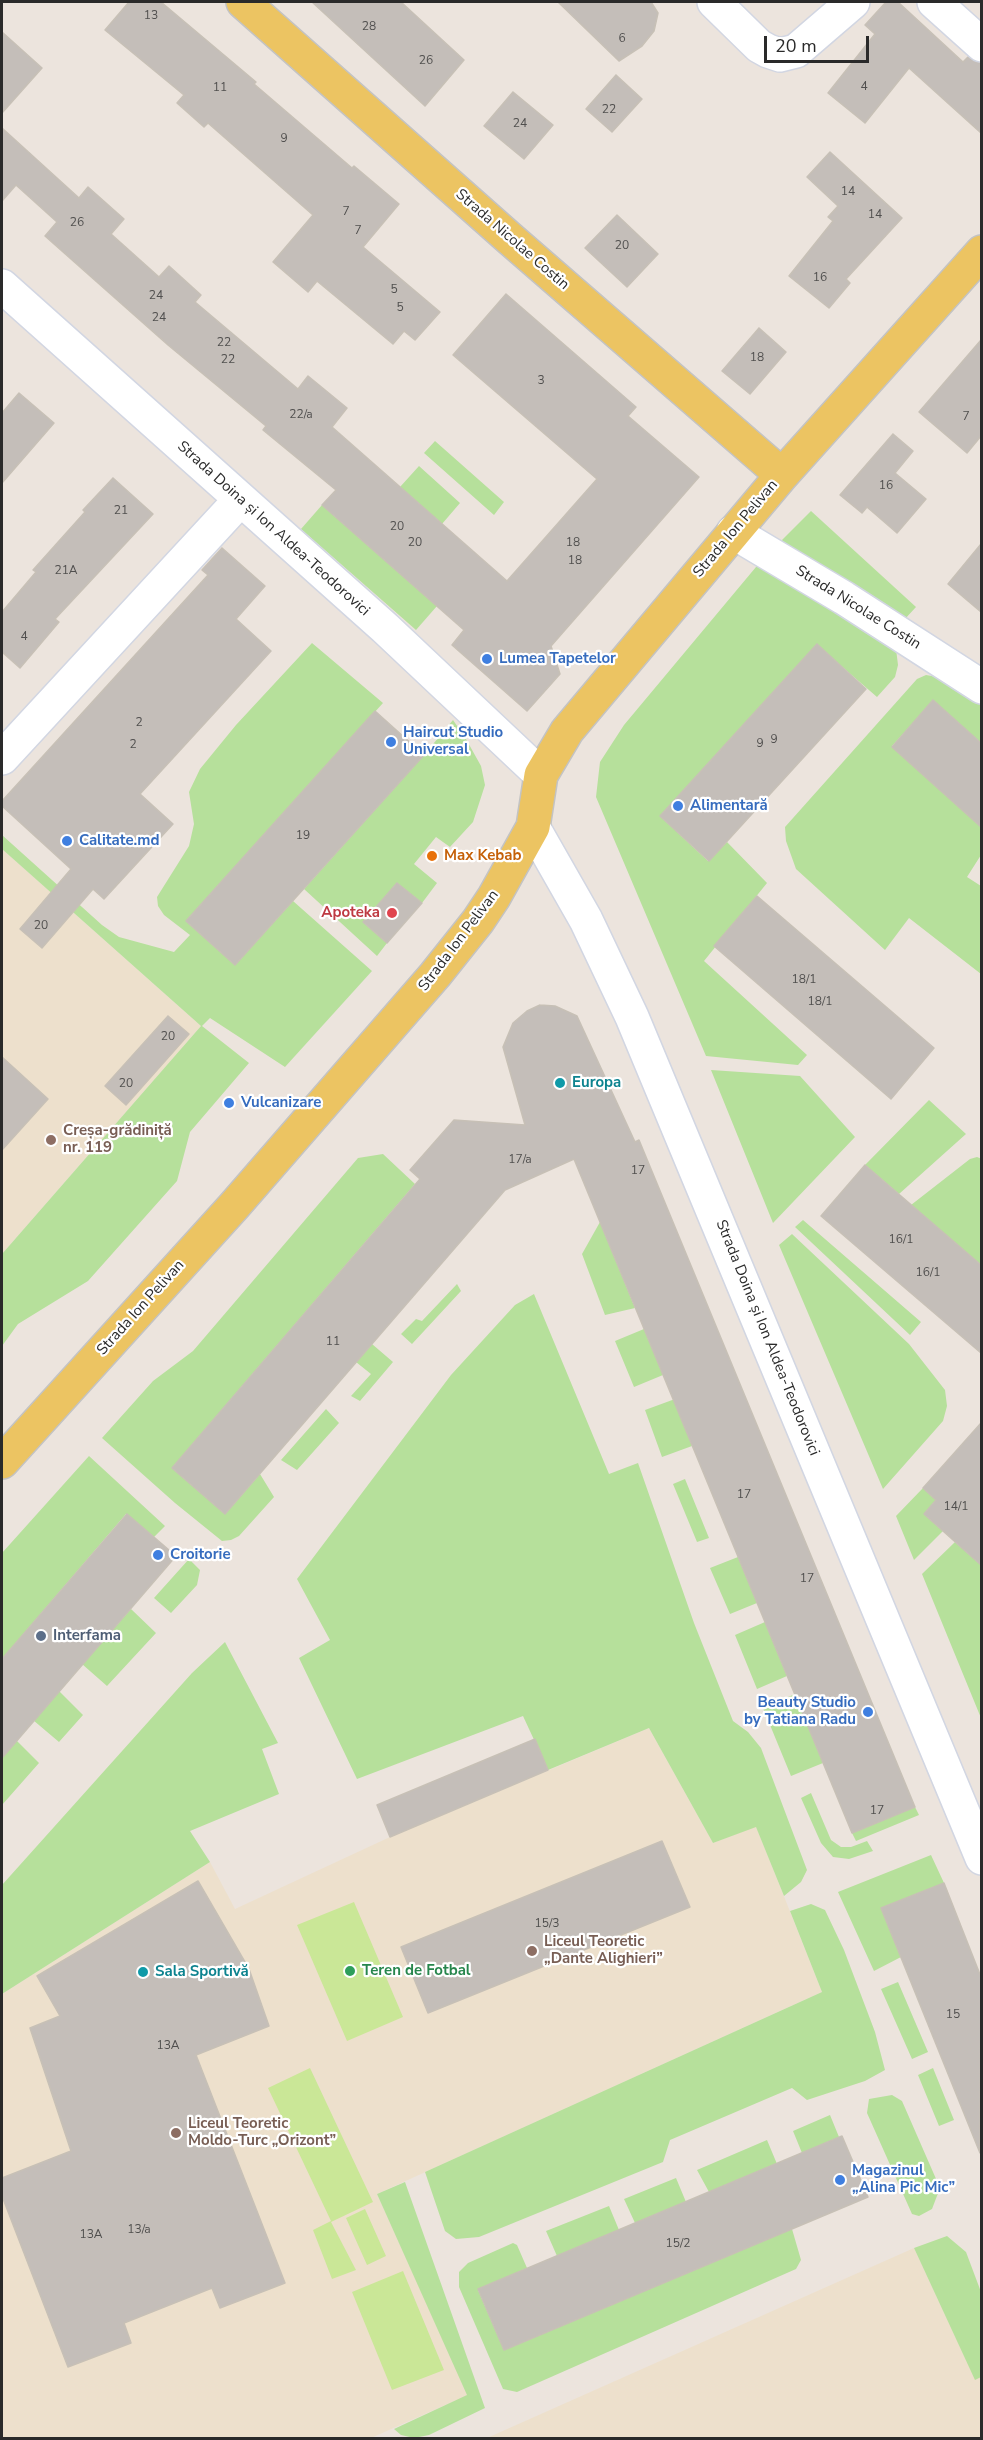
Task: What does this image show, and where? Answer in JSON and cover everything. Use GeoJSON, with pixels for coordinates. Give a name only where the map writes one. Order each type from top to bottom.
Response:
{"type":"FeatureCollection","features":[{"type":"Feature","properties":{"kind":"main road","name":"Strada Nicolae Costin"},"geometry":{"type":"LineString","coordinates":[[243,2],[508,237],[782,475]]}},
{"type":"Feature","properties":{"kind":"main road","name":"Strada Ion Pelivan"},"geometry":{"type":"LineString","coordinates":[[2,1462],[234,1206],[409,1006],[482,916],[533,827],[541,775],[567,731],[782,475],[981,252]]}},
{"type":"Feature","properties":{"kind":"street"},"geometry":{"type":"LineString","coordinates":[[714,2],[759,46],[780,55],[796,51],[853,2]]}},
{"type":"Feature","properties":{"kind":"street"},"geometry":{"type":"LineString","coordinates":[[934,2],[981,45]]}},
{"type":"Feature","properties":{"kind":"street","name":"Strada Doina și Ion Aldea-Teodorovici"},"geometry":{"type":"LineString","coordinates":[[2,286],[240,501],[385,628],[541,775]]}},
{"type":"Feature","properties":{"kind":"street"},"geometry":{"type":"LineString","coordinates":[[2,758],[240,501]]}},
{"type":"Feature","properties":{"kind":"street","name":"Strada Nicolae Costin"},"geometry":{"type":"LineString","coordinates":[[733,532],[844,598],[981,687]]}},
{"type":"Feature","properties":{"kind":"street","name":"Strada Doina și Ion Aldea-Teodorovici"},"geometry":{"type":"LineString","coordinates":[[533,827],[586,920],[632,1017],[981,1858]]}},
{"type":"Feature","properties":{"kind":"shaded area","name":"Creșa-grădiniță nr. 119"},"geometry":{"type":"Polygon","coordinates":[[[2,849],[201,1026],[2,1254],[2,849]]]}},
{"type":"Feature","properties":{"kind":"shaded area"},"geometry":{"type":"Polygon","coordinates":[[[649,1728],[713,1843],[756,1826],[822,1992],[377,2194],[468,2395],[371,2438],[2,2438],[2,1994],[210,1862],[235,1909],[390,1837],[649,1728]]]}},
{"type":"Feature","properties":{"kind":"shaded area"},"geometry":{"type":"Polygon","coordinates":[[[914,2248],[975,2379],[981,2377],[981,2438],[487,2438],[914,2248]]]}},
{"type":"Feature","properties":{"kind":"green space"},"geometry":{"type":"Polygon","coordinates":[[[435,441],[504,502],[494,515],[424,453],[435,441]]]}},
{"type":"Feature","properties":{"kind":"green space"},"geometry":{"type":"Polygon","coordinates":[[[419,466],[460,503],[442,524],[400,487],[419,466]]]}},
{"type":"Feature","properties":{"kind":"green space"},"geometry":{"type":"Polygon","coordinates":[[[322,505],[437,606],[416,630],[301,529],[322,505]]]}},
{"type":"Feature","properties":{"kind":"green space"},"geometry":{"type":"Polygon","coordinates":[[[811,511],[916,607],[904,620],[784,547],[782,540],[811,511]]]}},
{"type":"Feature","properties":{"kind":"green space"},"geometry":{"type":"Polygon","coordinates":[[[761,561],[896,649],[898,665],[895,677],[877,697],[817,645],[660,816],[708,861],[727,842],[767,883],[704,961],[807,1055],[798,1065],[706,1056],[596,797],[600,762],[624,725],[761,561]]]}},
{"type":"Feature","properties":{"kind":"green space"},"geometry":{"type":"Polygon","coordinates":[[[312,643],[383,703],[186,921],[235,965],[293,901],[372,971],[285,1067],[210,1018],[202,1026],[249,1063],[190,1132],[177,1181],[88,1281],[18,1324],[2,1346],[2,1254],[201,1026],[2,849],[2,835],[102,925],[119,937],[174,952],[190,935],[164,915],[158,906],[157,897],[189,846],[194,824],[189,792],[200,769],[236,725],[312,643]]]}},
{"type":"Feature","properties":{"kind":"green space"},"geometry":{"type":"Polygon","coordinates":[[[926,675],[943,678],[981,703],[981,743],[933,701],[892,746],[981,827],[981,855],[967,877],[981,886],[981,974],[909,918],[885,950],[796,869],[786,841],[785,827],[917,679],[926,675]]]}},
{"type":"Feature","properties":{"kind":"green space"},"geometry":{"type":"Polygon","coordinates":[[[453,720],[481,766],[485,785],[473,822],[450,847],[436,837],[414,864],[437,883],[422,903],[397,883],[363,922],[387,943],[377,956],[304,889],[453,720]]]}},
{"type":"Feature","properties":{"kind":"green space"},"geometry":{"type":"Polygon","coordinates":[[[711,1070],[800,1076],[855,1137],[773,1223],[711,1070]]]}},
{"type":"Feature","properties":{"kind":"green space"},"geometry":{"type":"Polygon","coordinates":[[[929,1100],[966,1134],[899,1194],[865,1165],[929,1100]]]}},
{"type":"Feature","properties":{"kind":"green space"},"geometry":{"type":"Polygon","coordinates":[[[383,1154],[415,1184],[172,1468],[225,1514],[260,1474],[274,1497],[239,1536],[222,1541],[102,1438],[153,1381],[193,1351],[358,1158],[383,1154]]]}},
{"type":"Feature","properties":{"kind":"green space"},"geometry":{"type":"Polygon","coordinates":[[[977,1157],[982,1159],[981,1265],[911,1205],[970,1159],[977,1157]]]}},
{"type":"Feature","properties":{"kind":"green space"},"geometry":{"type":"Polygon","coordinates":[[[803,1220],[921,1322],[910,1335],[795,1227],[803,1220]]]}},
{"type":"Feature","properties":{"kind":"green space"},"geometry":{"type":"Polygon","coordinates":[[[600,1222],[635,1308],[605,1315],[582,1254],[600,1222]]]}},
{"type":"Feature","properties":{"kind":"green space"},"geometry":{"type":"Polygon","coordinates":[[[792,1234],[909,1344],[945,1390],[947,1406],[943,1421],[883,1489],[779,1245],[792,1234]]]}},
{"type":"Feature","properties":{"kind":"green space"},"geometry":{"type":"Polygon","coordinates":[[[457,1284],[461,1291],[412,1344],[401,1334],[416,1319],[422,1321],[457,1284]]]}},
{"type":"Feature","properties":{"kind":"green space"},"geometry":{"type":"Polygon","coordinates":[[[534,1294],[609,1474],[638,1463],[694,1623],[733,1721],[748,1732],[761,1748],[807,1870],[801,1882],[784,1896],[756,1827],[713,1843],[649,1728],[548,1770],[523,1716],[357,1779],[299,1658],[330,1640],[297,1579],[451,1375],[515,1305],[534,1294]]]}},
{"type":"Feature","properties":{"kind":"green space"},"geometry":{"type":"Polygon","coordinates":[[[644,1329],[663,1375],[634,1387],[615,1341],[644,1329]]]}},
{"type":"Feature","properties":{"kind":"green space"},"geometry":{"type":"Polygon","coordinates":[[[372,1344],[393,1362],[360,1401],[351,1396],[371,1374],[356,1362],[372,1344]]]}},
{"type":"Feature","properties":{"kind":"green space"},"geometry":{"type":"Polygon","coordinates":[[[675,1399],[692,1446],[662,1457],[645,1410],[675,1399]]]}},
{"type":"Feature","properties":{"kind":"green space"},"geometry":{"type":"Polygon","coordinates":[[[326,1409],[339,1423],[297,1470],[281,1460],[326,1409]]]}},
{"type":"Feature","properties":{"kind":"green space"},"geometry":{"type":"Polygon","coordinates":[[[89,1456],[165,1526],[154,1537],[126,1514],[2,1659],[2,1553],[89,1456]]]}},
{"type":"Feature","properties":{"kind":"green space"},"geometry":{"type":"Polygon","coordinates":[[[685,1479],[709,1538],[697,1542],[673,1484],[685,1479]]]}},
{"type":"Feature","properties":{"kind":"green space"},"geometry":{"type":"Polygon","coordinates":[[[923,1488],[936,1500],[924,1514],[943,1531],[914,1560],[896,1516],[923,1488]]]}},
{"type":"Feature","properties":{"kind":"green space"},"geometry":{"type":"Polygon","coordinates":[[[955,1542],[981,1565],[981,1718],[922,1574],[955,1542]]]}},
{"type":"Feature","properties":{"kind":"green space"},"geometry":{"type":"Polygon","coordinates":[[[738,1557],[757,1603],[730,1614],[710,1568],[738,1557]]]}},
{"type":"Feature","properties":{"kind":"green space"},"geometry":{"type":"Polygon","coordinates":[[[189,1559],[200,1570],[197,1585],[171,1613],[154,1598],[189,1559]]]}},
{"type":"Feature","properties":{"kind":"green space"},"geometry":{"type":"Polygon","coordinates":[[[131,1609],[156,1633],[107,1686],[82,1664],[131,1609]]]}},
{"type":"Feature","properties":{"kind":"green space"},"geometry":{"type":"Polygon","coordinates":[[[765,1622],[787,1676],[757,1689],[735,1635],[765,1622]]]}},
{"type":"Feature","properties":{"kind":"green space"},"geometry":{"type":"Polygon","coordinates":[[[225,1642],[278,1743],[262,1749],[279,1794],[190,1831],[210,1862],[2,1994],[2,1885],[192,1673],[225,1642]]]}},
{"type":"Feature","properties":{"kind":"green space"},"geometry":{"type":"Polygon","coordinates":[[[59,1691],[83,1715],[59,1742],[33,1720],[59,1691]]]}},
{"type":"Feature","properties":{"kind":"green space"},"geometry":{"type":"Polygon","coordinates":[[[795,1694],[823,1763],[791,1776],[763,1708],[795,1694]]]}},
{"type":"Feature","properties":{"kind":"green space"},"geometry":{"type":"Polygon","coordinates":[[[16,1740],[39,1763],[2,1805],[2,1757],[16,1740]]]}},
{"type":"Feature","properties":{"kind":"green space"},"geometry":{"type":"Polygon","coordinates":[[[811,1793],[831,1840],[841,1847],[851,1847],[867,1841],[873,1851],[849,1859],[833,1857],[821,1843],[801,1798],[811,1793]]]}},
{"type":"Feature","properties":{"kind":"green space"},"geometry":{"type":"Polygon","coordinates":[[[915,1807],[919,1815],[856,1841],[852,1833],[915,1807]]]}},
{"type":"Feature","properties":{"kind":"green space"},"geometry":{"type":"Polygon","coordinates":[[[931,1855],[944,1883],[882,1908],[901,1957],[874,1971],[838,1892],[931,1855]]]}},
{"type":"Feature","properties":{"kind":"green space","name":"Teren de Fotbal"},"geometry":{"type":"Polygon","coordinates":[[[354,1902],[403,2017],[347,2041],[297,1925],[354,1902]]]}},
{"type":"Feature","properties":{"kind":"green space"},"geometry":{"type":"Polygon","coordinates":[[[811,1904],[825,1910],[844,1950],[875,2032],[885,2070],[865,2081],[807,2100],[792,2088],[670,2140],[663,2162],[479,2237],[456,2239],[445,2231],[425,2172],[822,1992],[790,1911],[811,1904]]]}},
{"type":"Feature","properties":{"kind":"green space"},"geometry":{"type":"Polygon","coordinates":[[[898,1982],[928,2052],[912,2059],[881,1989],[898,1982]]]}},
{"type":"Feature","properties":{"kind":"green space"},"geometry":{"type":"Polygon","coordinates":[[[310,2068],[373,2202],[331,2222],[356,2270],[332,2279],[313,2230],[331,2221],[268,2088],[310,2068]]]}},
{"type":"Feature","properties":{"kind":"green space"},"geometry":{"type":"Polygon","coordinates":[[[933,2068],[954,2120],[939,2126],[918,2075],[933,2068]]]}},
{"type":"Feature","properties":{"kind":"green space"},"geometry":{"type":"Polygon","coordinates":[[[892,2095],[902,2101],[940,2188],[932,2209],[919,2216],[912,2214],[867,2113],[869,2099],[892,2095]]]}},
{"type":"Feature","properties":{"kind":"green space"},"geometry":{"type":"Polygon","coordinates":[[[830,2115],[839,2137],[802,2153],[793,2131],[830,2115]]]}},
{"type":"Feature","properties":{"kind":"green space"},"geometry":{"type":"Polygon","coordinates":[[[767,2140],[777,2164],[709,2192],[697,2170],[767,2140]]]}},
{"type":"Feature","properties":{"kind":"green space"},"geometry":{"type":"Polygon","coordinates":[[[676,2178],[686,2202],[635,2223],[624,2199],[676,2178]]]}},
{"type":"Feature","properties":{"kind":"green space"},"geometry":{"type":"Polygon","coordinates":[[[405,2182],[485,2408],[429,2435],[414,2438],[401,2435],[394,2429],[467,2395],[377,2194],[405,2182]]]}},
{"type":"Feature","properties":{"kind":"green space"},"geometry":{"type":"Polygon","coordinates":[[[609,2206],[619,2230],[557,2256],[546,2231],[609,2206]]]}},
{"type":"Feature","properties":{"kind":"green space"},"geometry":{"type":"Polygon","coordinates":[[[365,2209],[386,2256],[367,2265],[346,2218],[365,2209]]]}},
{"type":"Feature","properties":{"kind":"green space"},"geometry":{"type":"Polygon","coordinates":[[[792,2229],[801,2260],[796,2269],[517,2392],[503,2389],[459,2287],[459,2272],[468,2263],[513,2243],[517,2245],[527,2268],[478,2290],[504,2350],[792,2229]]]}},
{"type":"Feature","properties":{"kind":"green space"},"geometry":{"type":"Polygon","coordinates":[[[947,2236],[966,2252],[981,2292],[981,2377],[975,2380],[914,2248],[947,2236]]]}},
{"type":"Feature","properties":{"kind":"green space"},"geometry":{"type":"Polygon","coordinates":[[[403,2271],[444,2370],[392,2390],[352,2292],[403,2271]]]}},
{"type":"Feature","properties":{"kind":"building"},"geometry":{"type":"Polygon","coordinates":[[[129,2],[161,2],[256,82],[254,84],[352,168],[354,166],[399,204],[363,247],[440,312],[415,340],[404,331],[393,344],[317,281],[308,292],[273,262],[313,215],[208,123],[204,127],[177,103],[184,95],[105,30],[129,2]]]}},
{"type":"Feature","properties":{"kind":"building"},"geometry":{"type":"Polygon","coordinates":[[[312,2],[401,2],[464,60],[425,106],[312,2]]]}},
{"type":"Feature","properties":{"kind":"building"},"geometry":{"type":"Polygon","coordinates":[[[558,2],[651,2],[658,13],[654,31],[642,46],[619,61],[558,2]]]}},
{"type":"Feature","properties":{"kind":"building"},"geometry":{"type":"Polygon","coordinates":[[[886,2],[898,2],[963,62],[968,57],[981,63],[981,133],[909,68],[865,123],[828,93],[875,34],[865,25],[886,2]]]}},
{"type":"Feature","properties":{"kind":"building"},"geometry":{"type":"Polygon","coordinates":[[[2,32],[42,68],[2,113],[2,32]]]}},
{"type":"Feature","properties":{"kind":"building"},"geometry":{"type":"Polygon","coordinates":[[[616,75],[642,99],[612,132],[586,109],[616,75]]]}},
{"type":"Feature","properties":{"kind":"building"},"geometry":{"type":"Polygon","coordinates":[[[513,92],[553,125],[524,159],[484,126],[513,92]]]}},
{"type":"Feature","properties":{"kind":"building"},"geometry":{"type":"Polygon","coordinates":[[[2,128],[79,198],[88,187],[124,219],[111,234],[159,277],[169,266],[201,295],[195,302],[298,389],[308,376],[347,408],[332,427],[507,581],[597,479],[453,355],[506,294],[636,407],[628,416],[699,477],[551,646],[560,674],[527,711],[452,645],[464,630],[322,505],[336,490],[263,430],[266,426],[168,345],[45,236],[57,222],[16,185],[2,201],[2,128]]]}},
{"type":"Feature","properties":{"kind":"building"},"geometry":{"type":"Polygon","coordinates":[[[830,152],[902,218],[846,279],[850,283],[829,308],[789,276],[833,221],[828,217],[838,206],[807,177],[830,152]]]}},
{"type":"Feature","properties":{"kind":"building"},"geometry":{"type":"Polygon","coordinates":[[[617,215],[658,254],[627,287],[585,248],[617,215]]]}},
{"type":"Feature","properties":{"kind":"building"},"geometry":{"type":"Polygon","coordinates":[[[759,328],[786,352],[750,394],[722,371],[759,328]]]}},
{"type":"Feature","properties":{"kind":"building"},"geometry":{"type":"Polygon","coordinates":[[[981,340],[981,436],[967,453],[919,412],[981,340]]]}},
{"type":"Feature","properties":{"kind":"building"},"geometry":{"type":"Polygon","coordinates":[[[19,393],[54,423],[2,483],[2,413],[19,393]]]}},
{"type":"Feature","properties":{"kind":"building"},"geometry":{"type":"Polygon","coordinates":[[[893,434],[913,451],[895,473],[926,499],[897,533],[867,507],[862,513],[840,495],[893,434]]]}},
{"type":"Feature","properties":{"kind":"building"},"geometry":{"type":"Polygon","coordinates":[[[113,478],[153,514],[55,619],[59,622],[20,668],[2,652],[2,612],[36,572],[33,570],[113,478]]]}},
{"type":"Feature","properties":{"kind":"building"},"geometry":{"type":"Polygon","coordinates":[[[981,544],[981,612],[948,584],[981,544]]]}},
{"type":"Feature","properties":{"kind":"building"},"geometry":{"type":"Polygon","coordinates":[[[222,548],[265,586],[236,619],[271,651],[140,794],[173,824],[104,899],[93,889],[42,948],[20,929],[71,869],[2,806],[2,801],[208,575],[202,570],[222,548]]]}},
{"type":"Feature","properties":{"kind":"building"},"geometry":{"type":"Polygon","coordinates":[[[817,644],[866,689],[709,861],[660,816],[817,644]]]}},
{"type":"Feature","properties":{"kind":"building"},"geometry":{"type":"Polygon","coordinates":[[[933,700],[981,743],[981,827],[892,747],[933,700]]]}},
{"type":"Feature","properties":{"kind":"building"},"geometry":{"type":"Polygon","coordinates":[[[375,711],[424,755],[235,965],[186,921],[375,711]]]}},
{"type":"Feature","properties":{"kind":"building","name":"Apoteka"},"geometry":{"type":"Polygon","coordinates":[[[397,883],[422,903],[387,943],[363,922],[397,883]]]}},
{"type":"Feature","properties":{"kind":"building"},"geometry":{"type":"Polygon","coordinates":[[[757,896],[934,1048],[891,1099],[714,946],[757,896]]]}},
{"type":"Feature","properties":{"kind":"building"},"geometry":{"type":"Polygon","coordinates":[[[540,1005],[555,1006],[577,1016],[635,1142],[639,1140],[915,1807],[852,1833],[574,1159],[505,1190],[225,1514],[172,1468],[420,1179],[410,1170],[454,1120],[525,1125],[503,1047],[513,1023],[527,1011],[540,1005]]]}},
{"type":"Feature","properties":{"kind":"building"},"geometry":{"type":"Polygon","coordinates":[[[168,1016],[189,1034],[126,1105],[105,1086],[168,1016]]]}},
{"type":"Feature","properties":{"kind":"building"},"geometry":{"type":"Polygon","coordinates":[[[2,1057],[48,1099],[2,1150],[2,1057]]]}},
{"type":"Feature","properties":{"kind":"building"},"geometry":{"type":"Polygon","coordinates":[[[865,1165],[981,1265],[981,1353],[821,1216],[865,1165]]]}},
{"type":"Feature","properties":{"kind":"building"},"geometry":{"type":"Polygon","coordinates":[[[981,1423],[981,1565],[924,1514],[936,1500],[923,1488],[981,1423]]]}},
{"type":"Feature","properties":{"kind":"building"},"geometry":{"type":"Polygon","coordinates":[[[127,1514],[176,1556],[2,1758],[2,1659],[127,1514]]]}},
{"type":"Feature","properties":{"kind":"building"},"geometry":{"type":"Polygon","coordinates":[[[535,1739],[548,1770],[390,1837],[377,1805],[535,1739]]]}},
{"type":"Feature","properties":{"kind":"building"},"geometry":{"type":"Polygon","coordinates":[[[662,1841],[690,1907],[428,2013],[401,1947],[662,1841]]]}},
{"type":"Feature","properties":{"kind":"building"},"geometry":{"type":"Polygon","coordinates":[[[198,1881],[249,1969],[269,2026],[196,2055],[285,2283],[220,2308],[212,2288],[124,2323],[131,2343],[68,2367],[2,2196],[2,2178],[71,2151],[30,2028],[60,2016],[37,1976],[198,1881]]]}},
{"type":"Feature","properties":{"kind":"building"},"geometry":{"type":"Polygon","coordinates":[[[944,1883],[981,1977],[980,2153],[881,1908],[944,1883]]]}},
{"type":"Feature","properties":{"kind":"building"},"geometry":{"type":"Polygon","coordinates":[[[842,2136],[868,2197],[504,2350],[478,2289],[842,2136]]]}},
{"type":"Feature","properties":{"kind":"place","name":"Lumea Tapetelor"},"geometry":{"type":"Point","coordinates":[487,659]}},
{"type":"Feature","properties":{"kind":"place","name":"Haircut Studio Universal"},"geometry":{"type":"Point","coordinates":[391,742]}},
{"type":"Feature","properties":{"kind":"place","name":"Alimentară"},"geometry":{"type":"Point","coordinates":[678,806]}},
{"type":"Feature","properties":{"kind":"place","name":"Calitate.md"},"geometry":{"type":"Point","coordinates":[67,841]}},
{"type":"Feature","properties":{"kind":"place","name":"Max Kebab"},"geometry":{"type":"Point","coordinates":[432,856]}},
{"type":"Feature","properties":{"kind":"place","name":"Apoteka"},"geometry":{"type":"Point","coordinates":[392,913]}},
{"type":"Feature","properties":{"kind":"place","name":"Europa"},"geometry":{"type":"Point","coordinates":[560,1083]}},
{"type":"Feature","properties":{"kind":"place","name":"Vulcanizare"},"geometry":{"type":"Point","coordinates":[229,1103]}},
{"type":"Feature","properties":{"kind":"place","name":"Creșa-grădiniță nr. 119"},"geometry":{"type":"Point","coordinates":[51,1140]}},
{"type":"Feature","properties":{"kind":"place","name":"Croitorie"},"geometry":{"type":"Point","coordinates":[158,1555]}},
{"type":"Feature","properties":{"kind":"place","name":"Interfama"},"geometry":{"type":"Point","coordinates":[41,1636]}},
{"type":"Feature","properties":{"kind":"place","name":"Beauty Studio by Tatiana Radu"},"geometry":{"type":"Point","coordinates":[868,1712]}},
{"type":"Feature","properties":{"kind":"place","name":"Liceul Teoretic „Dante Alighieri”"},"geometry":{"type":"Point","coordinates":[532,1951]}},
{"type":"Feature","properties":{"kind":"place","name":"Teren de Fotbal"},"geometry":{"type":"Point","coordinates":[350,1971]}},
{"type":"Feature","properties":{"kind":"place","name":"Sala Sportivă"},"geometry":{"type":"Point","coordinates":[143,1972]}},
{"type":"Feature","properties":{"kind":"place","name":"Liceul Teoretic Moldo-Turc „Orizont”"},"geometry":{"type":"Point","coordinates":[176,2133]}},
{"type":"Feature","properties":{"kind":"place","name":"Magazinul „Alina Pic Mic”"},"geometry":{"type":"Point","coordinates":[840,2180]}}]}
